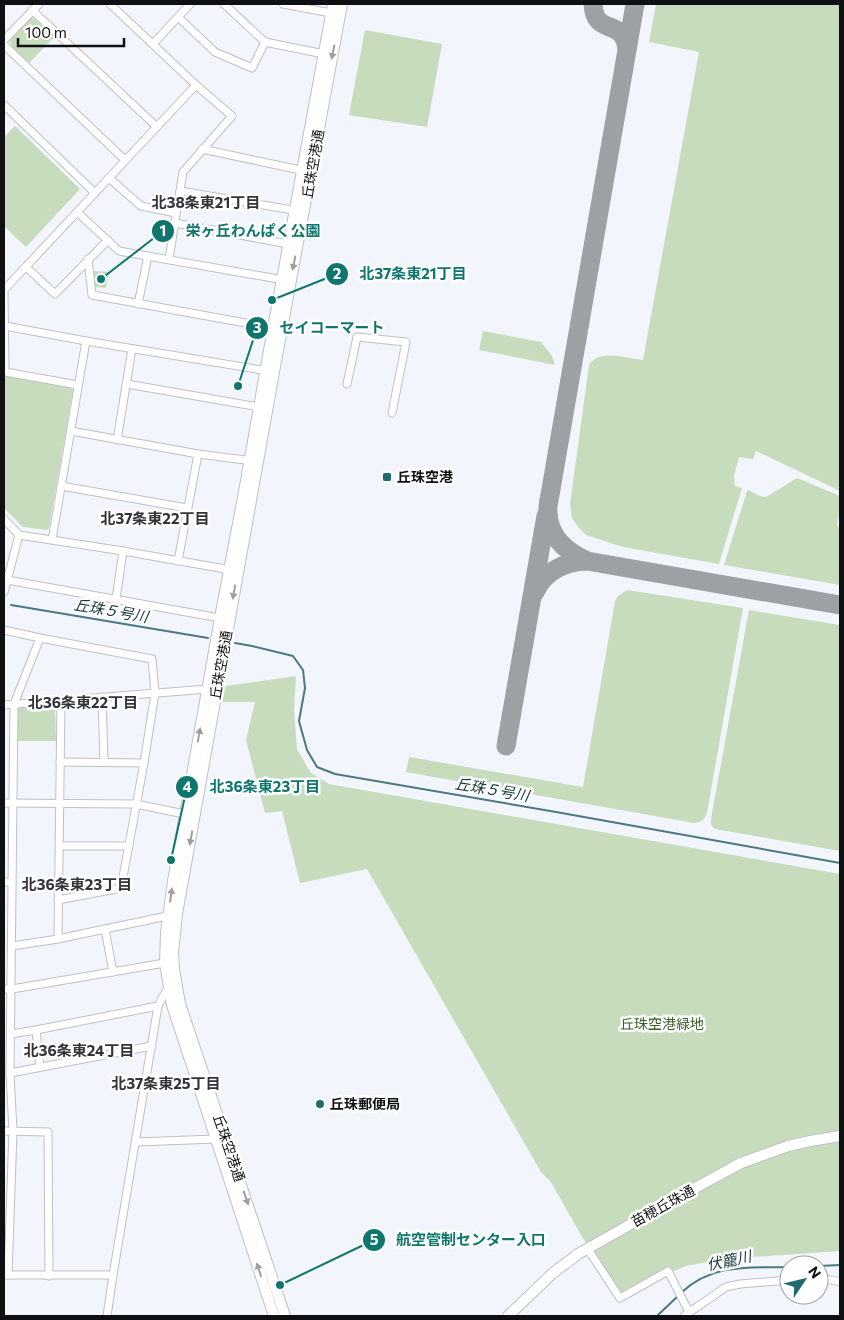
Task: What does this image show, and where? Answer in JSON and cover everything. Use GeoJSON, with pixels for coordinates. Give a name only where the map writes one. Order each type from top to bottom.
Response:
{"type":"FeatureCollection","features":[{"type":"Feature","properties":{"kind":"main road","name":"丘珠空港通"},"geometry":{"type":"LineString","coordinates":[[285,1316],[173,985],[169,961],[173,953],[173,915],[190,815],[286,280],[342,4]]}},
{"type":"Feature","properties":{"kind":"main road","name":"丘珠空港通"},"geometry":{"type":"LineString","coordinates":[[307,172],[332,8]]}},
{"type":"Feature","properties":{"kind":"main road","name":"丘珠空港通"},"geometry":{"type":"LineString","coordinates":[[254,461],[259,407],[270,371],[273,328],[286,280],[288,244],[299,211]]}},
{"type":"Feature","properties":{"kind":"main road","name":"丘珠空港通"},"geometry":{"type":"LineString","coordinates":[[190,815],[220,618],[234,570]]}},
{"type":"Feature","properties":{"kind":"main road","name":"丘珠空港通"},"geometry":{"type":"LineString","coordinates":[[173,985],[172,1006],[274,1316]]}},
{"type":"Feature","properties":{"kind":"main road","name":"苗穂丘珠通"},"geometry":{"type":"LineString","coordinates":[[508,1316],[553,1273],[588,1248],[741,1163],[788,1146],[840,1136]]}},
{"type":"Feature","properties":{"kind":"street"},"geometry":{"type":"LineString","coordinates":[[4,40],[39,4]]}},
{"type":"Feature","properties":{"kind":"street"},"geometry":{"type":"LineString","coordinates":[[110,4],[196,85],[232,116],[183,172],[168,259]]}},
{"type":"Feature","properties":{"kind":"street"},"geometry":{"type":"LineString","coordinates":[[152,44],[190,4]]}},
{"type":"Feature","properties":{"kind":"street"},"geometry":{"type":"LineString","coordinates":[[224,4],[265,42],[324,54]]}},
{"type":"Feature","properties":{"kind":"street"},"geometry":{"type":"LineString","coordinates":[[283,4],[332,8]]}},
{"type":"Feature","properties":{"kind":"street"},"geometry":{"type":"LineString","coordinates":[[32,10],[157,127]]}},
{"type":"Feature","properties":{"kind":"street"},"geometry":{"type":"LineString","coordinates":[[178,16],[215,52],[252,68],[265,42]]}},
{"type":"Feature","properties":{"kind":"street"},"geometry":{"type":"LineString","coordinates":[[4,45],[126,160]]}},
{"type":"Feature","properties":{"kind":"street"},"geometry":{"type":"LineString","coordinates":[[78,385],[5,372],[4,291],[196,85]]}},
{"type":"Feature","properties":{"kind":"street"},"geometry":{"type":"LineString","coordinates":[[4,105],[95,193]]}},
{"type":"Feature","properties":{"kind":"street"},"geometry":{"type":"LineString","coordinates":[[202,149],[307,172]]}},
{"type":"Feature","properties":{"kind":"street"},"geometry":{"type":"LineString","coordinates":[[109,178],[140,206],[176,213]]}},
{"type":"Feature","properties":{"kind":"street"},"geometry":{"type":"LineString","coordinates":[[180,191],[299,211]]}},
{"type":"Feature","properties":{"kind":"street"},"geometry":{"type":"LineString","coordinates":[[78,212],[119,251],[286,280]]}},
{"type":"Feature","properties":{"kind":"street"},"geometry":{"type":"LineString","coordinates":[[175,223],[288,244]]}},
{"type":"Feature","properties":{"kind":"street"},"geometry":{"type":"LineString","coordinates":[[26,267],[55,294],[108,240]]}},
{"type":"Feature","properties":{"kind":"street"},"geometry":{"type":"LineString","coordinates":[[138,304],[148,256]]}},
{"type":"Feature","properties":{"kind":"street"},"geometry":{"type":"LineString","coordinates":[[88,259],[92,296],[273,328]]}},
{"type":"Feature","properties":{"kind":"street"},"geometry":{"type":"LineString","coordinates":[[5,326],[270,371]]}},
{"type":"Feature","properties":{"kind":"street"},"geometry":{"type":"LineString","coordinates":[[347,384],[357,337],[406,342],[392,413]]}},
{"type":"Feature","properties":{"kind":"street"},"geometry":{"type":"LineString","coordinates":[[52,540],[86,341]]}},
{"type":"Feature","properties":{"kind":"street"},"geometry":{"type":"LineString","coordinates":[[116,440],[132,349]]}},
{"type":"Feature","properties":{"kind":"street"},"geometry":{"type":"LineString","coordinates":[[126,384],[259,407]]}},
{"type":"Feature","properties":{"kind":"street"},"geometry":{"type":"LineString","coordinates":[[71,431],[198,454],[254,461]]}},
{"type":"Feature","properties":{"kind":"street"},"geometry":{"type":"LineString","coordinates":[[178,561],[198,454]]}},
{"type":"Feature","properties":{"kind":"street"},"geometry":{"type":"LineString","coordinates":[[61,486],[187,508]]}},
{"type":"Feature","properties":{"kind":"street"},"geometry":{"type":"LineString","coordinates":[[4,520],[19,535],[234,570]]}},
{"type":"Feature","properties":{"kind":"street"},"geometry":{"type":"LineString","coordinates":[[4,592],[19,535]]}},
{"type":"Feature","properties":{"kind":"street"},"geometry":{"type":"LineString","coordinates":[[116,599],[123,551]]}},
{"type":"Feature","properties":{"kind":"street"},"geometry":{"type":"LineString","coordinates":[[7,580],[220,618]]}},
{"type":"Feature","properties":{"kind":"street"},"geometry":{"type":"LineString","coordinates":[[4,630],[152,659],[155,693],[121,888],[58,900]]}},
{"type":"Feature","properties":{"kind":"street"},"geometry":{"type":"LineString","coordinates":[[40,638],[14,704],[12,946],[8,989],[13,1131],[6,1275],[113,1275]]}},
{"type":"Feature","properties":{"kind":"street"},"geometry":{"type":"LineString","coordinates":[[4,705],[208,689]]}},
{"type":"Feature","properties":{"kind":"street"},"geometry":{"type":"LineString","coordinates":[[102,697],[104,762]]}},
{"type":"Feature","properties":{"kind":"street"},"geometry":{"type":"LineString","coordinates":[[58,939],[61,700]]}},
{"type":"Feature","properties":{"kind":"street"},"geometry":{"type":"LineString","coordinates":[[60,762],[144,763]]}},
{"type":"Feature","properties":{"kind":"street"},"geometry":{"type":"LineString","coordinates":[[4,803],[136,804],[190,815]]}},
{"type":"Feature","properties":{"kind":"street"},"geometry":{"type":"LineString","coordinates":[[60,846],[129,846]]}},
{"type":"Feature","properties":{"kind":"street"},"geometry":{"type":"LineString","coordinates":[[4,882],[12,882]]}},
{"type":"Feature","properties":{"kind":"street"},"geometry":{"type":"LineString","coordinates":[[12,946],[58,939],[173,915]]}},
{"type":"Feature","properties":{"kind":"street"},"geometry":{"type":"LineString","coordinates":[[105,929],[113,972]]}},
{"type":"Feature","properties":{"kind":"street"},"geometry":{"type":"LineString","coordinates":[[8,989],[169,961]]}},
{"type":"Feature","properties":{"kind":"street"},"geometry":{"type":"LineString","coordinates":[[107,1316],[158,1006],[173,985]]}},
{"type":"Feature","properties":{"kind":"street"},"geometry":{"type":"LineString","coordinates":[[10,1034],[158,1006]]}},
{"type":"Feature","properties":{"kind":"street"},"geometry":{"type":"LineString","coordinates":[[36,1030],[40,1067]]}},
{"type":"Feature","properties":{"kind":"street"},"geometry":{"type":"LineString","coordinates":[[10,1072],[152,1046]]}},
{"type":"Feature","properties":{"kind":"street"},"geometry":{"type":"LineString","coordinates":[[4,1131],[48,1132],[49,1276]]}},
{"type":"Feature","properties":{"kind":"street"},"geometry":{"type":"LineString","coordinates":[[136,1142],[216,1139]]}},
{"type":"Feature","properties":{"kind":"street"},"geometry":{"type":"LineString","coordinates":[[588,1248],[620,1298],[668,1271],[685,1304],[686,1314],[726,1287],[779,1281]]}},
{"type":"Feature","properties":{"kind":"green space"},"geometry":{"type":"Polygon","coordinates":[[[656,4],[840,4],[840,491],[756,451],[753,459],[739,457],[734,476],[735,486],[742,488],[719,564],[623,547],[586,535],[572,518],[570,504],[589,365],[600,357],[607,356],[643,360],[699,52],[649,42],[656,4]]]}},
{"type":"Feature","properties":{"kind":"green space"},"geometry":{"type":"Polygon","coordinates":[[[31,18],[35,19],[54,37],[29,63],[11,46],[10,40],[31,18]]]}},
{"type":"Feature","properties":{"kind":"green space"},"geometry":{"type":"Polygon","coordinates":[[[365,30],[442,44],[427,127],[349,115],[365,30]]]}},
{"type":"Feature","properties":{"kind":"green space"},"geometry":{"type":"Polygon","coordinates":[[[15,126],[80,189],[26,247],[4,226],[4,137],[15,126]]]}},
{"type":"Feature","properties":{"kind":"green space"},"geometry":{"type":"Polygon","coordinates":[[[94,271],[109,272],[106,288],[95,287],[94,271]]]}},
{"type":"Feature","properties":{"kind":"green space"},"geometry":{"type":"Polygon","coordinates":[[[483,331],[541,342],[552,356],[555,365],[479,350],[483,331]]]}},
{"type":"Feature","properties":{"kind":"green space"},"geometry":{"type":"Polygon","coordinates":[[[4,375],[72,388],[73,390],[49,528],[47,530],[23,527],[4,508],[4,375]]]}},
{"type":"Feature","properties":{"kind":"green space"},"geometry":{"type":"Polygon","coordinates":[[[797,478],[840,496],[837,526],[840,527],[840,585],[724,565],[747,491],[766,497],[797,478]]]}},
{"type":"Feature","properties":{"kind":"green space"},"geometry":{"type":"Polygon","coordinates":[[[627,590],[743,608],[707,813],[702,820],[694,823],[406,772],[409,757],[583,787],[615,601],[618,596],[627,590]]]}},
{"type":"Feature","properties":{"kind":"green space"},"geometry":{"type":"Polygon","coordinates":[[[749,610],[840,625],[840,851],[715,829],[711,825],[749,610]]]}},
{"type":"Feature","properties":{"kind":"green space","name":"丘珠空港緑地"},"geometry":{"type":"Polygon","coordinates":[[[296,676],[294,710],[297,749],[311,773],[329,784],[840,874],[840,1251],[724,1259],[686,1266],[622,1293],[582,1237],[551,1182],[541,1172],[367,869],[300,883],[282,811],[265,813],[246,740],[255,702],[222,702],[225,686],[296,676]]]}},
{"type":"Feature","properties":{"kind":"green space"},"geometry":{"type":"Polygon","coordinates":[[[55,704],[56,741],[18,741],[18,707],[55,704]]]}},
{"type":"Feature","properties":{"kind":"waterway","name":"丘珠５号川"},"geometry":{"type":"LineString","coordinates":[[11,605],[208,638]]}},
{"type":"Feature","properties":{"kind":"waterway","name":"丘珠５号川"},"geometry":{"type":"LineString","coordinates":[[235,643],[293,656],[303,670],[305,688],[299,721],[307,750],[317,767],[335,774],[840,863]]}},
{"type":"Feature","properties":{"kind":"waterway","name":"伏籠川"},"geometry":{"type":"LineString","coordinates":[[829,1266],[840,1265]]}},
{"type":"Feature","properties":{"kind":"waterway","name":"伏籠川"},"geometry":{"type":"LineString","coordinates":[[682,1292],[706,1276],[719,1272],[732,1269],[779,1267]]}},
{"type":"Feature","properties":{"kind":"waterway","name":"伏籠川"},"geometry":{"type":"LineString","coordinates":[[657,1316],[679,1295]]}},
{"type":"Feature","properties":{"kind":"taxiway"},"geometry":{"type":"LineString","coordinates":[[593,4],[599,21],[620,33],[627,49]]}},
{"type":"Feature","properties":{"kind":"taxiway"},"geometry":{"type":"LineString","coordinates":[[635,4],[548,504],[549,522],[560,543],[587,561],[840,605]]}},
{"type":"Feature","properties":{"kind":"taxiway"},"geometry":{"type":"LineString","coordinates":[[506,746],[546,516]]}},
{"type":"Feature","properties":{"kind":"taxiway"},"geometry":{"type":"LineString","coordinates":[[535,592],[544,579],[556,569],[571,563],[587,561]]}},
{"type":"Feature","properties":{"kind":"place","name":"栄ヶ丘わんぱく公園"},"geometry":{"type":"Point","coordinates":[101,279]}},
{"type":"Feature","properties":{"kind":"place","name":"北37条東21丁目"},"geometry":{"type":"Point","coordinates":[272,300]}},
{"type":"Feature","properties":{"kind":"place","name":"セイコーマート"},"geometry":{"type":"Point","coordinates":[238,386]}},
{"type":"Feature","properties":{"kind":"place","name":"丘珠空港"},"geometry":{"type":"Point","coordinates":[387,477]}},
{"type":"Feature","properties":{"kind":"place","name":"北36条東23丁目"},"geometry":{"type":"Point","coordinates":[171,860]}},
{"type":"Feature","properties":{"kind":"place","name":"丘珠郵便局"},"geometry":{"type":"Point","coordinates":[320,1104]}},
{"type":"Feature","properties":{"kind":"place","name":"航空管制センター入口"},"geometry":{"type":"Point","coordinates":[280,1285]}},
{"type":"Feature","properties":{"kind":"district","name":"北38条東21丁目"},"geometry":{"type":"Point","coordinates":[206,203]}},
{"type":"Feature","properties":{"kind":"district","name":"北37条東22丁目"},"geometry":{"type":"Point","coordinates":[155,519]}},
{"type":"Feature","properties":{"kind":"district","name":"北36条東22丁目"},"geometry":{"type":"Point","coordinates":[83,703]}},
{"type":"Feature","properties":{"kind":"district","name":"北36条東23丁目"},"geometry":{"type":"Point","coordinates":[77,885]}},
{"type":"Feature","properties":{"kind":"district","name":"北36条東24丁目"},"geometry":{"type":"Point","coordinates":[79,1051]}},
{"type":"Feature","properties":{"kind":"district","name":"北37条東25丁目"},"geometry":{"type":"Point","coordinates":[166,1084]}}]}
